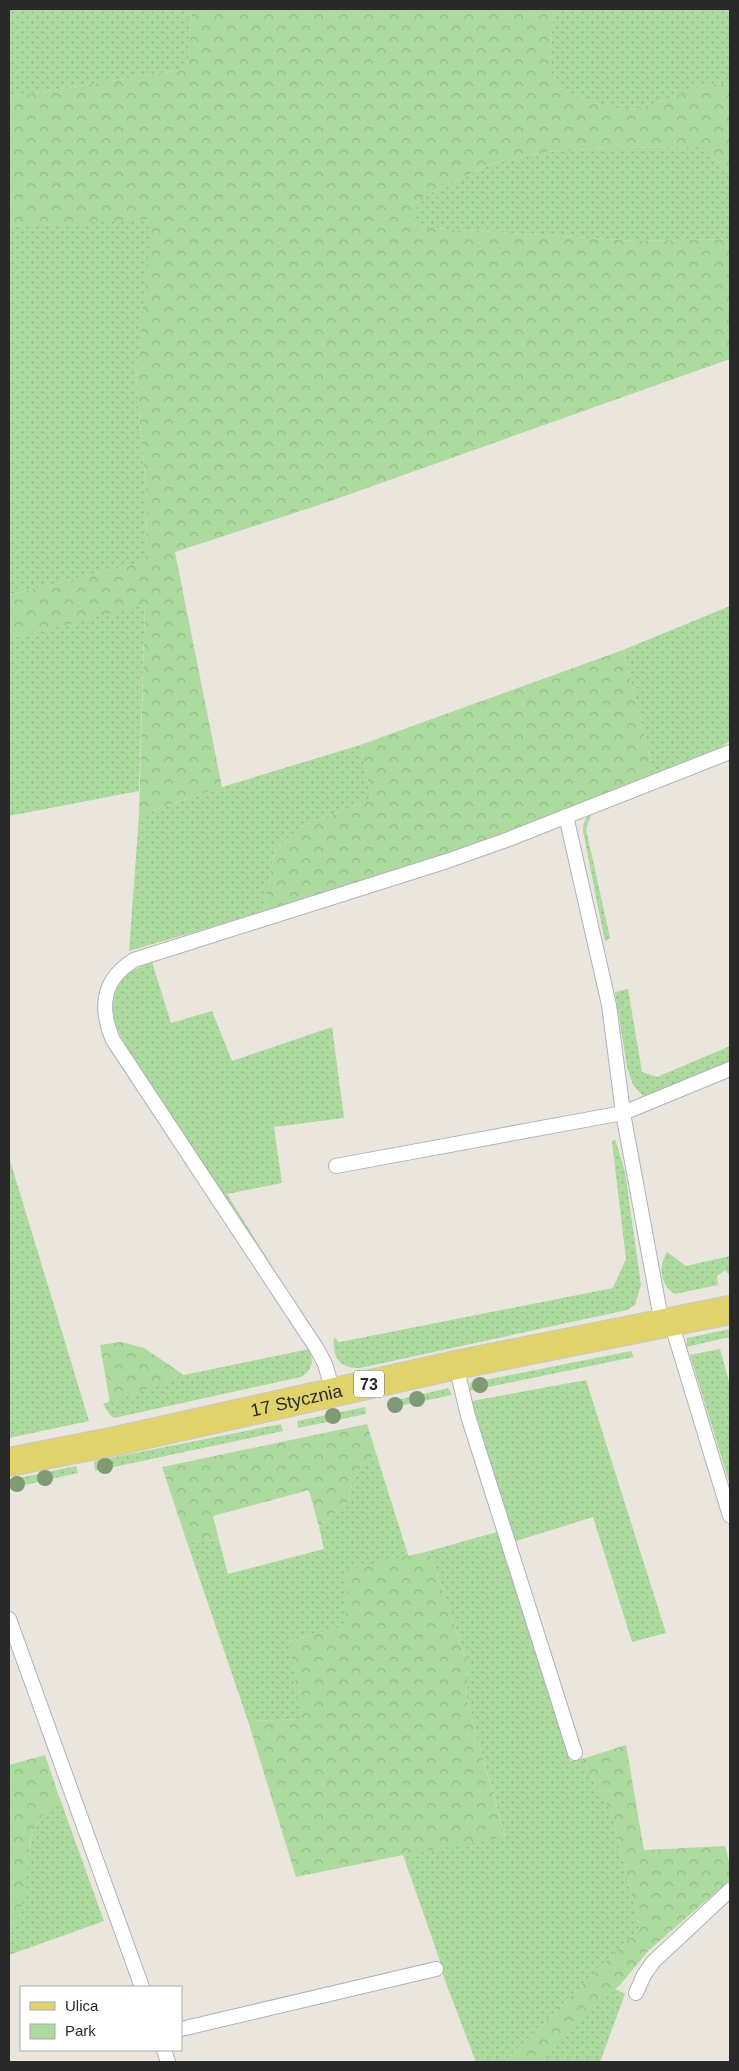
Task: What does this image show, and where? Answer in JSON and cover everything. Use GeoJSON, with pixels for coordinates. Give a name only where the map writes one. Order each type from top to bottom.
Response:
{"type":"FeatureCollection","features":[{"type":"Feature","properties":{"kind":"main road","name":"17 Stycznia"},"geometry":{"type":"LineString","coordinates":[[9,1462],[456,1365],[730,1310]]}},
{"type":"Feature","properties":{"kind":"lane"},"geometry":{"type":"LineString","coordinates":[[333,1391],[325,1364],[317,1349],[113,1040],[105,1015],[105,1000],[109,985],[118,972],[134,960],[447,861],[730,752]]}},
{"type":"Feature","properties":{"kind":"lane"},"geometry":{"type":"LineString","coordinates":[[566,816],[610,1005],[623,1113],[666,1323],[730,1516]]}},
{"type":"Feature","properties":{"kind":"lane"},"geometry":{"type":"LineString","coordinates":[[336,1166],[623,1113],[730,1069]]}},
{"type":"Feature","properties":{"kind":"lane"},"geometry":{"type":"LineString","coordinates":[[456,1365],[468,1416],[575,1753]]}},
{"type":"Feature","properties":{"kind":"lane"},"geometry":{"type":"LineString","coordinates":[[9,1619],[142,1986]]}},
{"type":"Feature","properties":{"kind":"lane"},"geometry":{"type":"LineString","coordinates":[[636,1993],[644,1975],[653,1962],[730,1890]]}},
{"type":"Feature","properties":{"kind":"lane"},"geometry":{"type":"LineString","coordinates":[[182,2029],[436,1969]]}},
{"type":"Feature","properties":{"kind":"green space"},"geometry":{"type":"Polygon","coordinates":[[[9,9],[192,9],[187,69],[9,97],[9,9]]]}},
{"type":"Feature","properties":{"kind":"green space"},"geometry":{"type":"Polygon","coordinates":[[[192,9],[553,9],[550,69],[559,88],[574,95],[600,104],[625,109],[651,105],[705,86],[730,85],[730,171],[698,147],[609,148],[545,152],[488,165],[427,195],[414,212],[416,227],[636,241],[730,239],[730,359],[319,505],[175,552],[222,787],[139,815],[145,605],[9,639],[9,595],[146,561],[147,500],[136,377],[152,219],[9,227],[9,97],[187,69],[192,9]]]}},
{"type":"Feature","properties":{"kind":"green space"},"geometry":{"type":"Polygon","coordinates":[[[553,9],[730,9],[730,85],[705,86],[651,105],[625,109],[600,104],[574,95],[559,88],[550,69],[553,9]]]}},
{"type":"Feature","properties":{"kind":"green space"},"geometry":{"type":"Polygon","coordinates":[[[698,147],[730,171],[730,239],[636,241],[416,227],[413,212],[427,195],[488,165],[545,152],[609,148],[698,147]]]}},
{"type":"Feature","properties":{"kind":"green space"},"geometry":{"type":"Polygon","coordinates":[[[153,218],[136,377],[147,500],[146,561],[9,595],[9,227],[153,218]]]}},
{"type":"Feature","properties":{"kind":"green space"},"geometry":{"type":"Polygon","coordinates":[[[145,604],[139,791],[9,816],[9,639],[145,604]]]}},
{"type":"Feature","properties":{"kind":"green space"},"geometry":{"type":"Polygon","coordinates":[[[730,606],[730,741],[721,747],[654,774],[623,650],[730,606]]]}},
{"type":"Feature","properties":{"kind":"green space"},"geometry":{"type":"Polygon","coordinates":[[[623,650],[654,774],[512,832],[263,912],[275,849],[303,826],[372,799],[360,745],[623,650]]]}},
{"type":"Feature","properties":{"kind":"green space"},"geometry":{"type":"Polygon","coordinates":[[[360,745],[372,799],[303,826],[275,849],[263,912],[129,951],[139,815],[222,787],[360,745]]]}},
{"type":"Feature","properties":{"kind":"green space"},"geometry":{"type":"Polygon","coordinates":[[[591,815],[586,829],[610,938],[605,942],[583,831],[584,822],[591,815]]]}},
{"type":"Feature","properties":{"kind":"green space"},"geometry":{"type":"Polygon","coordinates":[[[152,962],[171,1023],[212,1011],[232,1061],[332,1027],[344,1118],[274,1127],[282,1183],[227,1194],[307,1322],[126,1046],[119,1031],[113,1010],[118,987],[128,973],[152,962]]]}},
{"type":"Feature","properties":{"kind":"green space"},"geometry":{"type":"Polygon","coordinates":[[[628,989],[642,1072],[657,1077],[730,1046],[730,1061],[651,1095],[643,1096],[633,1085],[627,1067],[615,992],[628,989]]]}},
{"type":"Feature","properties":{"kind":"green space"},"geometry":{"type":"Polygon","coordinates":[[[615,1139],[625,1172],[641,1285],[635,1305],[627,1310],[360,1368],[347,1366],[338,1360],[334,1350],[334,1337],[339,1342],[613,1288],[626,1259],[612,1142],[615,1139]]]}},
{"type":"Feature","properties":{"kind":"green space"},"geometry":{"type":"Polygon","coordinates":[[[9,1157],[89,1421],[9,1438],[9,1157]]]}},
{"type":"Feature","properties":{"kind":"green space"},"geometry":{"type":"Polygon","coordinates":[[[667,1252],[686,1266],[730,1256],[730,1276],[725,1270],[717,1276],[718,1285],[675,1294],[666,1286],[662,1275],[662,1264],[667,1252]]]}},
{"type":"Feature","properties":{"kind":"green space"},"geometry":{"type":"Polygon","coordinates":[[[730,1329],[730,1337],[686,1347],[687,1338],[730,1329]]]}},
{"type":"Feature","properties":{"kind":"green space"},"geometry":{"type":"Polygon","coordinates":[[[121,1342],[144,1348],[184,1375],[110,1403],[100,1345],[121,1342]]]}},
{"type":"Feature","properties":{"kind":"green space"},"geometry":{"type":"Polygon","coordinates":[[[309,1349],[312,1358],[311,1365],[308,1371],[301,1377],[114,1418],[103,1404],[184,1375],[309,1349]]]}},
{"type":"Feature","properties":{"kind":"green space"},"geometry":{"type":"Polygon","coordinates":[[[720,1349],[730,1385],[730,1485],[690,1355],[720,1349]]]}},
{"type":"Feature","properties":{"kind":"green space"},"geometry":{"type":"Polygon","coordinates":[[[631,1351],[634,1357],[469,1391],[470,1383],[631,1351]]]}},
{"type":"Feature","properties":{"kind":"green space"},"geometry":{"type":"Polygon","coordinates":[[[586,1380],[666,1633],[632,1642],[593,1517],[513,1542],[472,1401],[586,1380]]]}},
{"type":"Feature","properties":{"kind":"green space"},"geometry":{"type":"Polygon","coordinates":[[[448,1388],[452,1395],[390,1408],[389,1402],[448,1388]]]}},
{"type":"Feature","properties":{"kind":"green space"},"geometry":{"type":"Polygon","coordinates":[[[365,1407],[366,1414],[298,1428],[297,1421],[365,1407]]]}},
{"type":"Feature","properties":{"kind":"green space"},"geometry":{"type":"Polygon","coordinates":[[[281,1424],[283,1431],[95,1471],[94,1461],[281,1424]]]}},
{"type":"Feature","properties":{"kind":"green space"},"geometry":{"type":"Polygon","coordinates":[[[367,1424],[376,1453],[361,1467],[353,1480],[348,1501],[319,1527],[309,1490],[213,1516],[219,1540],[187,1542],[162,1467],[367,1424]]]}},
{"type":"Feature","properties":{"kind":"green space"},"geometry":{"type":"Polygon","coordinates":[[[376,1453],[409,1558],[347,1570],[346,1626],[289,1641],[303,1719],[248,1721],[187,1542],[219,1540],[228,1574],[324,1549],[319,1527],[348,1501],[353,1480],[361,1467],[376,1453]]]}},
{"type":"Feature","properties":{"kind":"green space"},"geometry":{"type":"Polygon","coordinates":[[[76,1466],[78,1473],[11,1488],[9,1480],[76,1466]]]}},
{"type":"Feature","properties":{"kind":"green space"},"geometry":{"type":"Polygon","coordinates":[[[497,1532],[570,1761],[582,1759],[612,1814],[640,1928],[506,2062],[476,2062],[444,1978],[439,1958],[403,1855],[505,1836],[466,1697],[468,1665],[429,1551],[497,1532]]]}},
{"type":"Feature","properties":{"kind":"green space"},"geometry":{"type":"Polygon","coordinates":[[[429,1551],[468,1665],[466,1697],[505,1837],[296,1877],[248,1721],[302,1719],[289,1641],[345,1626],[347,1570],[429,1551]]]}},
{"type":"Feature","properties":{"kind":"green space"},"geometry":{"type":"Polygon","coordinates":[[[626,1745],[644,1850],[725,1846],[730,1865],[730,1880],[648,1951],[621,1984],[541,2056],[533,2062],[506,2062],[640,1928],[612,1814],[582,1759],[626,1745]]]}},
{"type":"Feature","properties":{"kind":"green space"},"geometry":{"type":"Polygon","coordinates":[[[45,1755],[60,1799],[48,1809],[34,1829],[29,1852],[24,1897],[12,1932],[9,1933],[9,1765],[45,1755]]]}},
{"type":"Feature","properties":{"kind":"green space"},"geometry":{"type":"Polygon","coordinates":[[[60,1799],[104,1921],[9,1955],[9,1933],[12,1932],[33,1832],[45,1809],[60,1799]]]}},
{"type":"Feature","properties":{"kind":"green space"},"geometry":{"type":"Polygon","coordinates":[[[615,1989],[625,1994],[600,2062],[533,2062],[615,1989]]]}}]}
